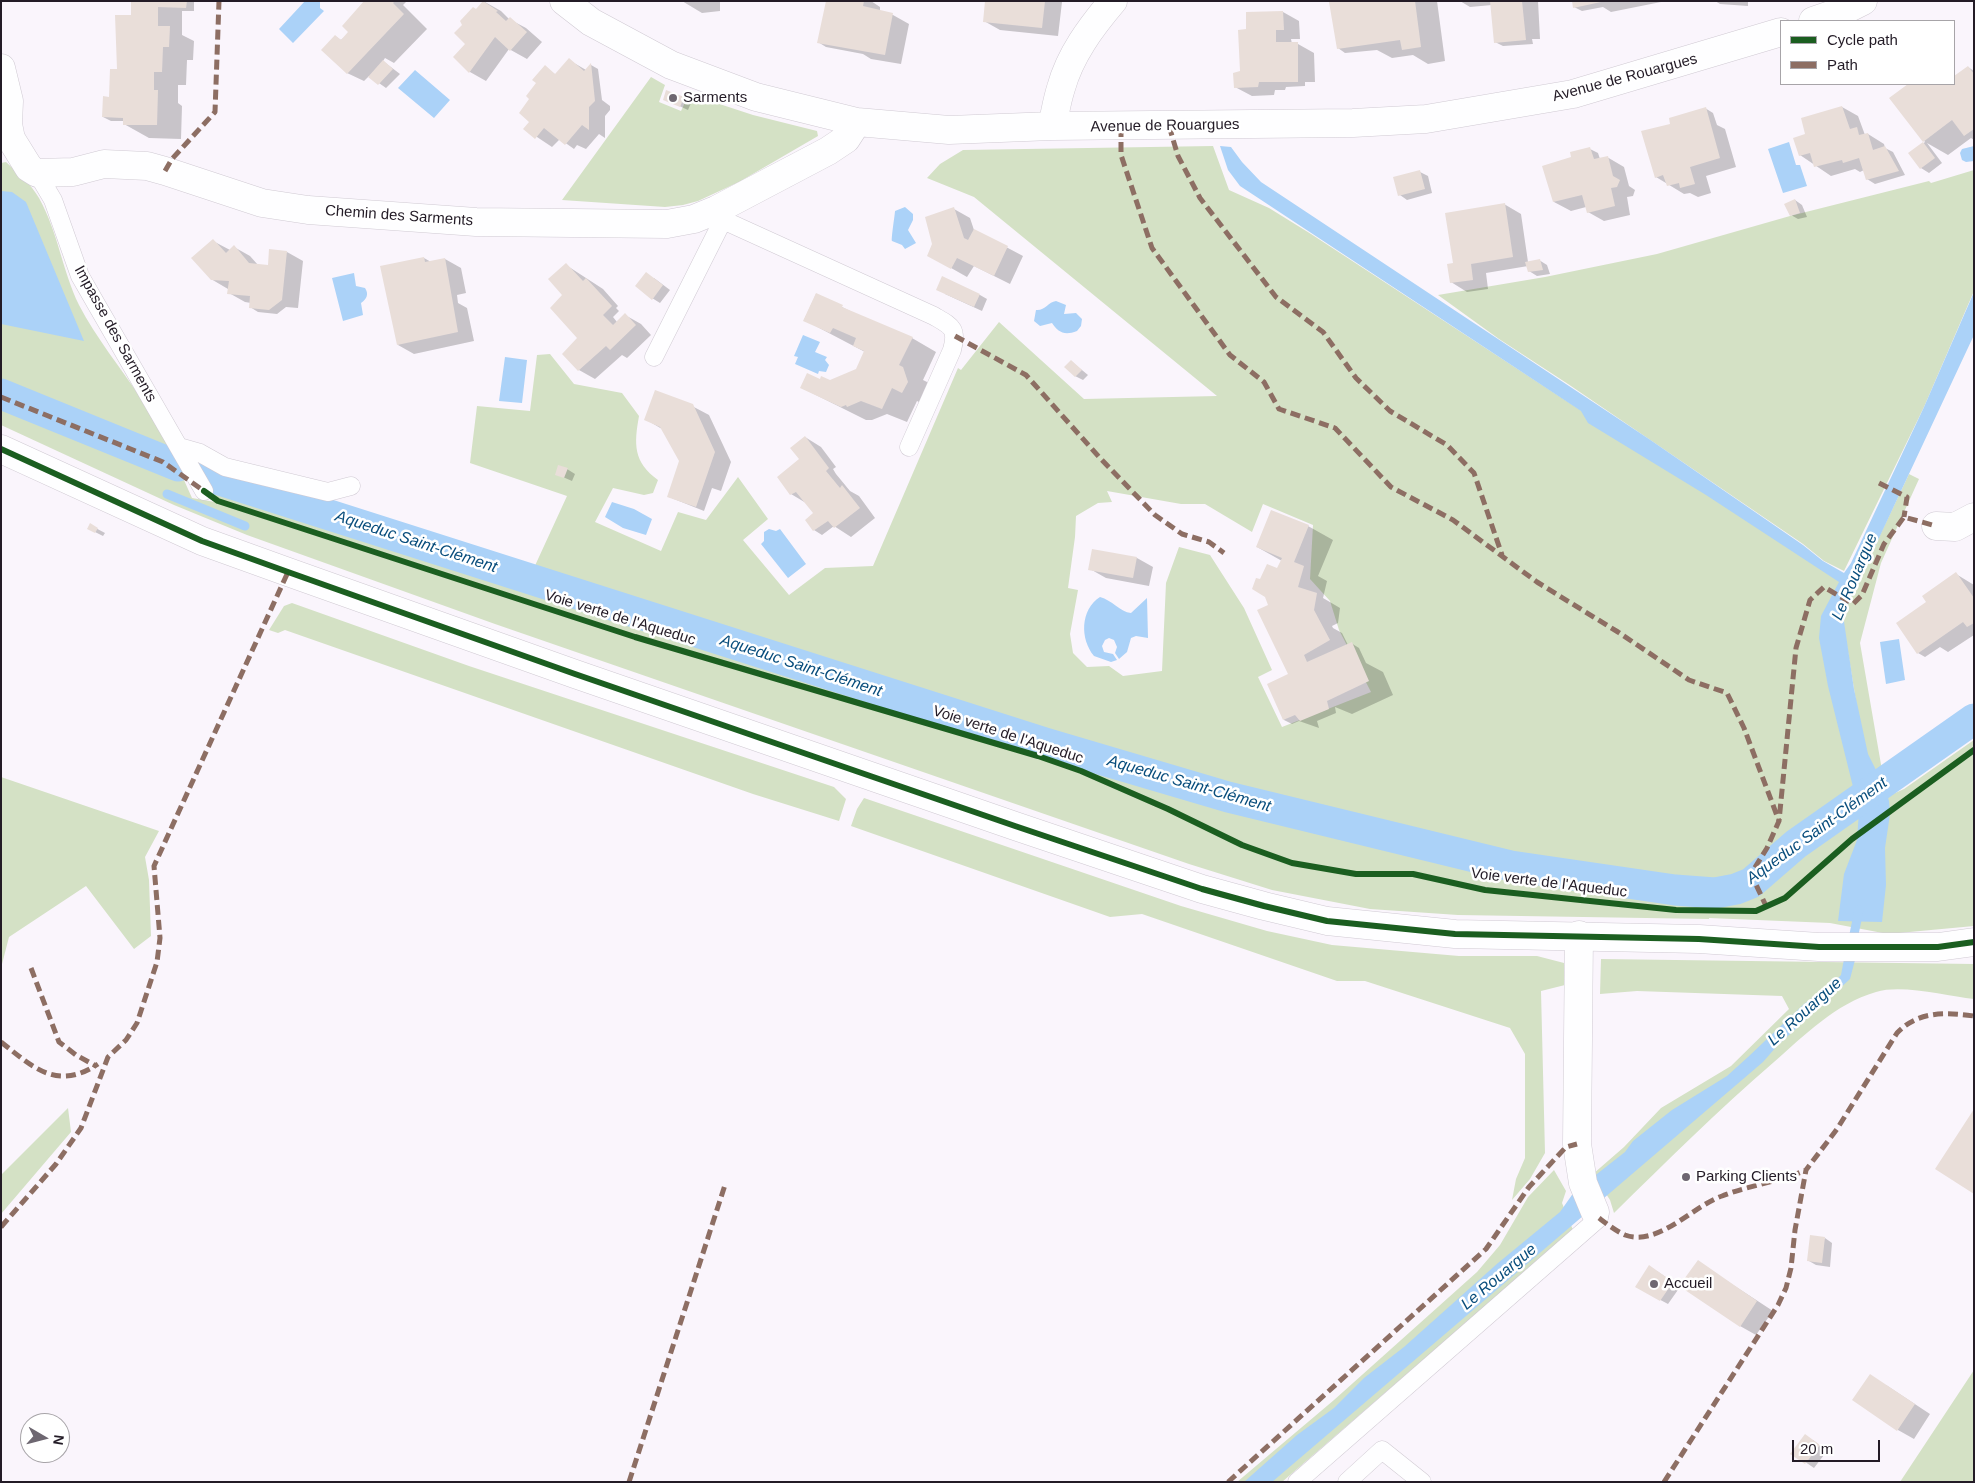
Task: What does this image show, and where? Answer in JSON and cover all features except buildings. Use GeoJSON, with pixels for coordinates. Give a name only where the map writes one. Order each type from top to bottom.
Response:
{"type":"FeatureCollection","features":[{"type":"Feature","properties":{"kind":"street","name":"Avenue de Rouargues"},"geometry":{"type":"LineString","coordinates":[[564,1],[592,22],[671,64],[756,97],[857,122],[949,130],[1052,126],[1353,123],[1426,118],[1572,94],[1780,32]]}},
{"type":"Feature","properties":{"kind":"street"},"geometry":{"type":"LineString","coordinates":[[1052,126],[1061,87],[1078,48],[1094,23],[1113,1]]}},
{"type":"Feature","properties":{"kind":"street"},"geometry":{"type":"LineString","coordinates":[[1815,20],[1845,10],[1863,1]]}},
{"type":"Feature","properties":{"kind":"street"},"geometry":{"type":"LineString","coordinates":[[1,68],[8,101],[8,124],[11,139],[23,161],[37,174]]}},
{"type":"Feature","properties":{"kind":"street","name":"Chemin des Sarments"},"geometry":{"type":"LineString","coordinates":[[37,174],[73,172],[104,164],[147,166],[166,170],[262,203],[362,215],[457,221],[667,224],[720,215],[846,139],[857,122]]}},
{"type":"Feature","properties":{"kind":"street"},"geometry":{"type":"LineString","coordinates":[[1,449],[202,541],[584,678],[1202,889],[1327,921],[1455,934],[1579,935],[1819,947],[1938,947],[1974,942]]}},
{"type":"Feature","properties":{"kind":"street"},"geometry":{"type":"LineString","coordinates":[[1936,526],[1955,527],[1974,517]]}},
{"type":"Feature","properties":{"kind":"street"},"geometry":{"type":"LineString","coordinates":[[1579,935],[1578,1144],[1583,1183],[1595,1212]]}},
{"type":"Feature","properties":{"kind":"street"},"geometry":{"type":"LineString","coordinates":[[1938,947],[1974,952]]}},
{"type":"Feature","properties":{"kind":"lane","name":"Impasse des Sarments"},"geometry":{"type":"LineString","coordinates":[[37,174],[53,200],[80,276],[204,491]]}},
{"type":"Feature","properties":{"kind":"lane"},"geometry":{"type":"LineString","coordinates":[[654,357],[720,215],[934,316],[951,326],[955,336],[952,350],[909,447]]}},
{"type":"Feature","properties":{"kind":"lane"},"geometry":{"type":"LineString","coordinates":[[179,447],[200,453],[225,467],[328,492],[351,486]]}},
{"type":"Feature","properties":{"kind":"lane"},"geometry":{"type":"LineString","coordinates":[[1297,1482],[1599,1218],[1595,1212]]}},
{"type":"Feature","properties":{"kind":"lane"},"geometry":{"type":"LineString","coordinates":[[1347,1482],[1382,1450],[1422,1482]]}},
{"type":"Feature","properties":{"kind":"green space"},"geometry":{"type":"Polygon","coordinates":[[[651,77],[665,85],[659,102],[681,111],[689,94],[753,115],[817,131],[818,136],[739,182],[698,201],[683,205],[665,207],[562,200],[651,77]]]}},
{"type":"Feature","properties":{"kind":"green space"},"geometry":{"type":"Polygon","coordinates":[[[1213,146],[1229,190],[1269,208],[1311,234],[1842,581],[1823,631],[1864,807],[1904,789],[1974,740],[1974,926],[1888,934],[1830,923],[1709,918],[1458,915],[1370,909],[1272,890],[1189,864],[495,624],[247,535],[174,505],[1,425],[1,163],[6,162],[28,183],[39,198],[51,224],[68,278],[79,305],[149,411],[169,448],[192,498],[215,502],[207,472],[459,556],[533,570],[567,496],[470,463],[477,406],[530,411],[537,355],[550,354],[574,384],[622,393],[639,416],[636,435],[637,452],[644,466],[658,480],[653,493],[644,495],[613,488],[595,522],[661,551],[678,512],[706,520],[738,477],[768,519],[743,540],[789,595],[825,568],[873,566],[958,368],[961,370],[999,322],[1084,399],[1217,396],[974,197],[927,178],[940,164],[963,150],[1213,146]],[[1107,491],[1112,502],[1098,503],[1076,516],[1068,588],[1078,590],[1070,634],[1073,653],[1087,667],[1109,666],[1123,676],[1162,671],[1166,583],[1179,547],[1210,555],[1244,608],[1272,670],[1258,677],[1282,727],[1371,692],[1339,630],[1330,601],[1310,579],[1313,525],[1263,504],[1252,532],[1205,504],[1181,504],[1107,491]]]}},
{"type":"Feature","properties":{"kind":"green space"},"geometry":{"type":"Polygon","coordinates":[[[1974,170],[1974,291],[1924,407],[1844,571],[1824,561],[1803,544],[1499,339],[1438,295],[1545,277],[1657,254],[1790,216],[1929,181],[1931,183],[1974,170]]]}},
{"type":"Feature","properties":{"kind":"green space"},"geometry":{"type":"Polygon","coordinates":[[[1909,474],[1919,479],[1881,563],[1860,643],[1883,776],[1887,784],[1883,787],[1869,760],[1861,732],[1842,615],[1909,474]]]}},
{"type":"Feature","properties":{"kind":"green space"},"geometry":{"type":"Polygon","coordinates":[[[292,603],[469,666],[834,787],[846,799],[839,821],[753,794],[285,630],[278,633],[269,630],[284,606],[292,603]]]}},
{"type":"Feature","properties":{"kind":"green space"},"geometry":{"type":"Polygon","coordinates":[[[1974,708],[1974,729],[1892,787],[1884,771],[1974,708]]]}},
{"type":"Feature","properties":{"kind":"green space"},"geometry":{"type":"Polygon","coordinates":[[[1,777],[159,831],[145,857],[149,880],[151,936],[134,949],[86,886],[9,937],[1,968],[1,777]]]}},
{"type":"Feature","properties":{"kind":"green space"},"geometry":{"type":"Polygon","coordinates":[[[864,798],[1181,906],[1267,931],[1332,945],[1459,956],[1537,956],[1564,963],[1565,985],[1541,991],[1545,1153],[1530,1179],[1512,1200],[1516,1179],[1525,1158],[1525,1054],[1510,1028],[1365,981],[1337,981],[1142,914],[1110,917],[851,826],[857,809],[864,798]]]}},
{"type":"Feature","properties":{"kind":"green space"},"geometry":{"type":"Polygon","coordinates":[[[1601,959],[1974,964],[1974,999],[1925,991],[1898,989],[1876,992],[1847,1004],[1821,1021],[1753,1080],[1692,1136],[1614,1213],[1610,1200],[1593,1174],[1624,1147],[1661,1108],[1731,1066],[1789,1009],[1782,996],[1637,991],[1600,994],[1601,959]]]}},
{"type":"Feature","properties":{"kind":"green space"},"geometry":{"type":"Polygon","coordinates":[[[68,1108],[71,1132],[1,1214],[1,1175],[68,1108]]]}},
{"type":"Feature","properties":{"kind":"green space"},"geometry":{"type":"Polygon","coordinates":[[[1554,1170],[1566,1191],[1562,1203],[1573,1230],[1282,1482],[1237,1482],[1334,1400],[1477,1272],[1500,1245],[1528,1197],[1554,1170]]]}},
{"type":"Feature","properties":{"kind":"green space"},"geometry":{"type":"Polygon","coordinates":[[[1974,1370],[1974,1482],[1900,1482],[1974,1370]]]}},
{"type":"Feature","properties":{"kind":"water"},"geometry":{"type":"Polygon","coordinates":[[[305,1],[320,1],[320,8],[324,11],[293,43],[279,29],[305,1]]]}},
{"type":"Feature","properties":{"kind":"water"},"geometry":{"type":"Polygon","coordinates":[[[415,70],[450,100],[434,118],[398,88],[415,70]]]}},
{"type":"Feature","properties":{"kind":"water"},"geometry":{"type":"Polygon","coordinates":[[[1789,142],[1796,165],[1800,165],[1807,186],[1783,193],[1768,149],[1789,142]]]}},
{"type":"Feature","properties":{"kind":"water"},"geometry":{"type":"Polygon","coordinates":[[[1220,146],[1231,147],[1261,182],[1649,439],[1803,545],[1823,561],[1844,573],[1851,563],[1924,407],[1974,292],[1974,335],[1843,615],[1854,689],[1868,754],[1885,788],[1889,801],[1890,814],[1885,848],[1886,885],[1882,922],[1838,921],[1844,874],[1857,840],[1859,811],[1828,686],[1819,638],[1821,616],[1839,582],[1706,495],[1588,423],[1581,411],[1240,186],[1228,170],[1220,146]]]}},
{"type":"Feature","properties":{"kind":"water"},"geometry":{"type":"Polygon","coordinates":[[[1974,146],[1974,161],[1966,162],[1962,160],[1960,153],[1962,149],[1974,146]]]}},
{"type":"Feature","properties":{"kind":"water"},"geometry":{"type":"Polygon","coordinates":[[[1,191],[12,192],[26,202],[84,341],[1,324],[1,191]]]}},
{"type":"Feature","properties":{"kind":"water"},"geometry":{"type":"Polygon","coordinates":[[[905,207],[913,214],[913,220],[908,230],[916,243],[905,249],[902,245],[892,241],[892,239],[895,211],[905,207]]]}},
{"type":"Feature","properties":{"kind":"water"},"geometry":{"type":"Polygon","coordinates":[[[354,273],[356,286],[365,288],[367,292],[366,298],[361,303],[363,315],[343,321],[332,278],[354,273]]]}},
{"type":"Feature","properties":{"kind":"water"},"geometry":{"type":"Polygon","coordinates":[[[1056,301],[1066,305],[1064,314],[1076,313],[1082,319],[1081,326],[1077,331],[1065,333],[1059,331],[1052,323],[1040,326],[1034,321],[1036,310],[1042,309],[1056,301]]]}},
{"type":"Feature","properties":{"kind":"water"},"geometry":{"type":"Polygon","coordinates":[[[803,335],[820,342],[815,352],[827,357],[825,360],[829,365],[826,372],[819,371],[818,374],[795,364],[798,357],[794,356],[803,335]]]}},
{"type":"Feature","properties":{"kind":"water"},"geometry":{"type":"Polygon","coordinates":[[[505,357],[527,360],[522,403],[499,401],[505,357]]]}},
{"type":"Feature","properties":{"kind":"water"},"geometry":{"type":"Polygon","coordinates":[[[612,502],[634,509],[652,519],[646,535],[623,528],[605,517],[612,502]]]}},
{"type":"Feature","properties":{"kind":"water"},"geometry":{"type":"Polygon","coordinates":[[[769,529],[776,531],[780,529],[806,564],[788,578],[761,544],[764,541],[764,532],[769,529]]]}},
{"type":"Feature","properties":{"kind":"water"},"geometry":{"type":"Polygon","coordinates":[[[1100,597],[1131,613],[1147,598],[1148,638],[1136,636],[1131,638],[1127,652],[1119,659],[1115,653],[1117,647],[1114,640],[1109,638],[1105,640],[1102,646],[1104,652],[1113,654],[1117,660],[1111,662],[1094,656],[1089,649],[1084,633],[1084,625],[1089,609],[1100,597]]]}},
{"type":"Feature","properties":{"kind":"water"},"geometry":{"type":"Polygon","coordinates":[[[1899,639],[1905,680],[1886,684],[1880,642],[1899,639]]]}},
{"type":"Feature","properties":{"kind":"water"},"geometry":{"type":"Polygon","coordinates":[[[1844,959],[1855,960],[1850,979],[1777,1046],[1763,1062],[1272,1482],[1244,1482],[1297,1435],[1334,1408],[1364,1378],[1404,1347],[1498,1263],[1560,1212],[1574,1192],[1625,1152],[1633,1141],[1672,1110],[1727,1076],[1804,1004],[1841,975],[1844,959]]]}},
{"type":"Feature","properties":{"kind":"waterway","name":"Aqueduc Saint-Clément"},"geometry":{"type":"LineString","coordinates":[[1,394],[178,466]]}},
{"type":"Feature","properties":{"kind":"waterway","name":"Aqueduc Saint-Clément"},"geometry":{"type":"LineString","coordinates":[[204,475],[1045,743],[1228,797],[1511,866],[1675,890],[1715,893],[1736,889],[1751,883],[1796,844],[1974,719]]}},
{"type":"Feature","properties":{"kind":"waterway"},"geometry":{"type":"LineString","coordinates":[[167,494],[245,526]]}},
{"type":"Feature","properties":{"kind":"waterway","name":"Le Rouargue"},"geometry":{"type":"LineString","coordinates":[[1852,944],[1859,910]]}},
{"type":"Feature","properties":{"kind":"marked path"},"geometry":{"type":"LineString","coordinates":[[165,171],[172,159],[215,112],[219,1]]}},
{"type":"Feature","properties":{"kind":"marked path"},"geometry":{"type":"LineString","coordinates":[[1169,126],[1178,156],[1200,198],[1276,297],[1323,332],[1356,378],[1390,411],[1447,445],[1474,473],[1502,555]]}},
{"type":"Feature","properties":{"kind":"marked path"},"geometry":{"type":"LineString","coordinates":[[1121,127],[1121,155],[1152,248],[1230,355],[1264,382],[1279,409],[1335,428],[1391,487],[1453,520],[1537,582],[1618,632],[1689,680],[1727,693],[1744,728],[1779,821]]}},
{"type":"Feature","properties":{"kind":"marked path"},"geometry":{"type":"LineString","coordinates":[[955,336],[1026,375],[1100,458],[1155,515],[1182,534],[1209,542],[1224,553]]}},
{"type":"Feature","properties":{"kind":"marked path"},"geometry":{"type":"LineString","coordinates":[[1,397],[163,462],[204,491]]}},
{"type":"Feature","properties":{"kind":"marked path"},"geometry":{"type":"LineString","coordinates":[[1879,483],[1907,497],[1904,517]]}},
{"type":"Feature","properties":{"kind":"marked path"},"geometry":{"type":"LineString","coordinates":[[1767,908],[1751,874],[1767,848],[1779,821],[1796,648],[1810,600],[1824,587],[1853,604],[1862,595],[1884,544],[1904,517],[1936,526]]}},
{"type":"Feature","properties":{"kind":"marked path"},"geometry":{"type":"LineString","coordinates":[[1,1227],[56,1164],[81,1128],[108,1057],[126,1040],[137,1023],[157,962],[160,938],[154,866],[288,572]]}},
{"type":"Feature","properties":{"kind":"marked path"},"geometry":{"type":"LineString","coordinates":[[31,968],[59,1042],[76,1055],[96,1066]]}},
{"type":"Feature","properties":{"kind":"marked path"},"geometry":{"type":"LineString","coordinates":[[1664,1482],[1778,1305],[1786,1288],[1791,1268],[1795,1230],[1806,1170],[1837,1129],[1897,1033],[1914,1020],[1923,1017],[1942,1014],[1974,1016]]}},
{"type":"Feature","properties":{"kind":"marked path"},"geometry":{"type":"LineString","coordinates":[[1,1042],[35,1068],[58,1076],[70,1076],[98,1064]]}},
{"type":"Feature","properties":{"kind":"marked path"},"geometry":{"type":"LineString","coordinates":[[1228,1482],[1486,1249],[1529,1187],[1566,1147],[1577,1144]]}},
{"type":"Feature","properties":{"kind":"marked path"},"geometry":{"type":"LineString","coordinates":[[1599,1218],[1625,1235],[1637,1237],[1650,1235],[1663,1231],[1722,1196],[1806,1170]]}},
{"type":"Feature","properties":{"kind":"marked path"},"geometry":{"type":"LineString","coordinates":[[629,1482],[725,1185]]}},
{"type":"Feature","properties":{"kind":"cycle path"},"geometry":{"type":"LineString","coordinates":[[1,449],[202,541],[575,674],[1015,826],[1202,889],[1264,906],[1327,921],[1455,934],[1699,939],[1819,947],[1938,947],[1974,942]]}},
{"type":"Feature","properties":{"kind":"cycle path","name":"Voie verte de l'Aqueduc"},"geometry":{"type":"LineString","coordinates":[[204,491],[218,501],[635,637],[1038,756],[1081,771],[1168,809],[1242,845],[1292,863],[1356,874],[1413,874],[1485,890],[1676,910],[1756,911],[1785,898],[1852,839],[1974,750]]}},
{"type":"Feature","properties":{"kind":"place","name":"Sarments"},"geometry":{"type":"Point","coordinates":[673,98]}},
{"type":"Feature","properties":{"kind":"place","name":"Parking Clients"},"geometry":{"type":"Point","coordinates":[1686,1177]}},
{"type":"Feature","properties":{"kind":"place","name":"Accueil"},"geometry":{"type":"Point","coordinates":[1654,1284]}}]}
